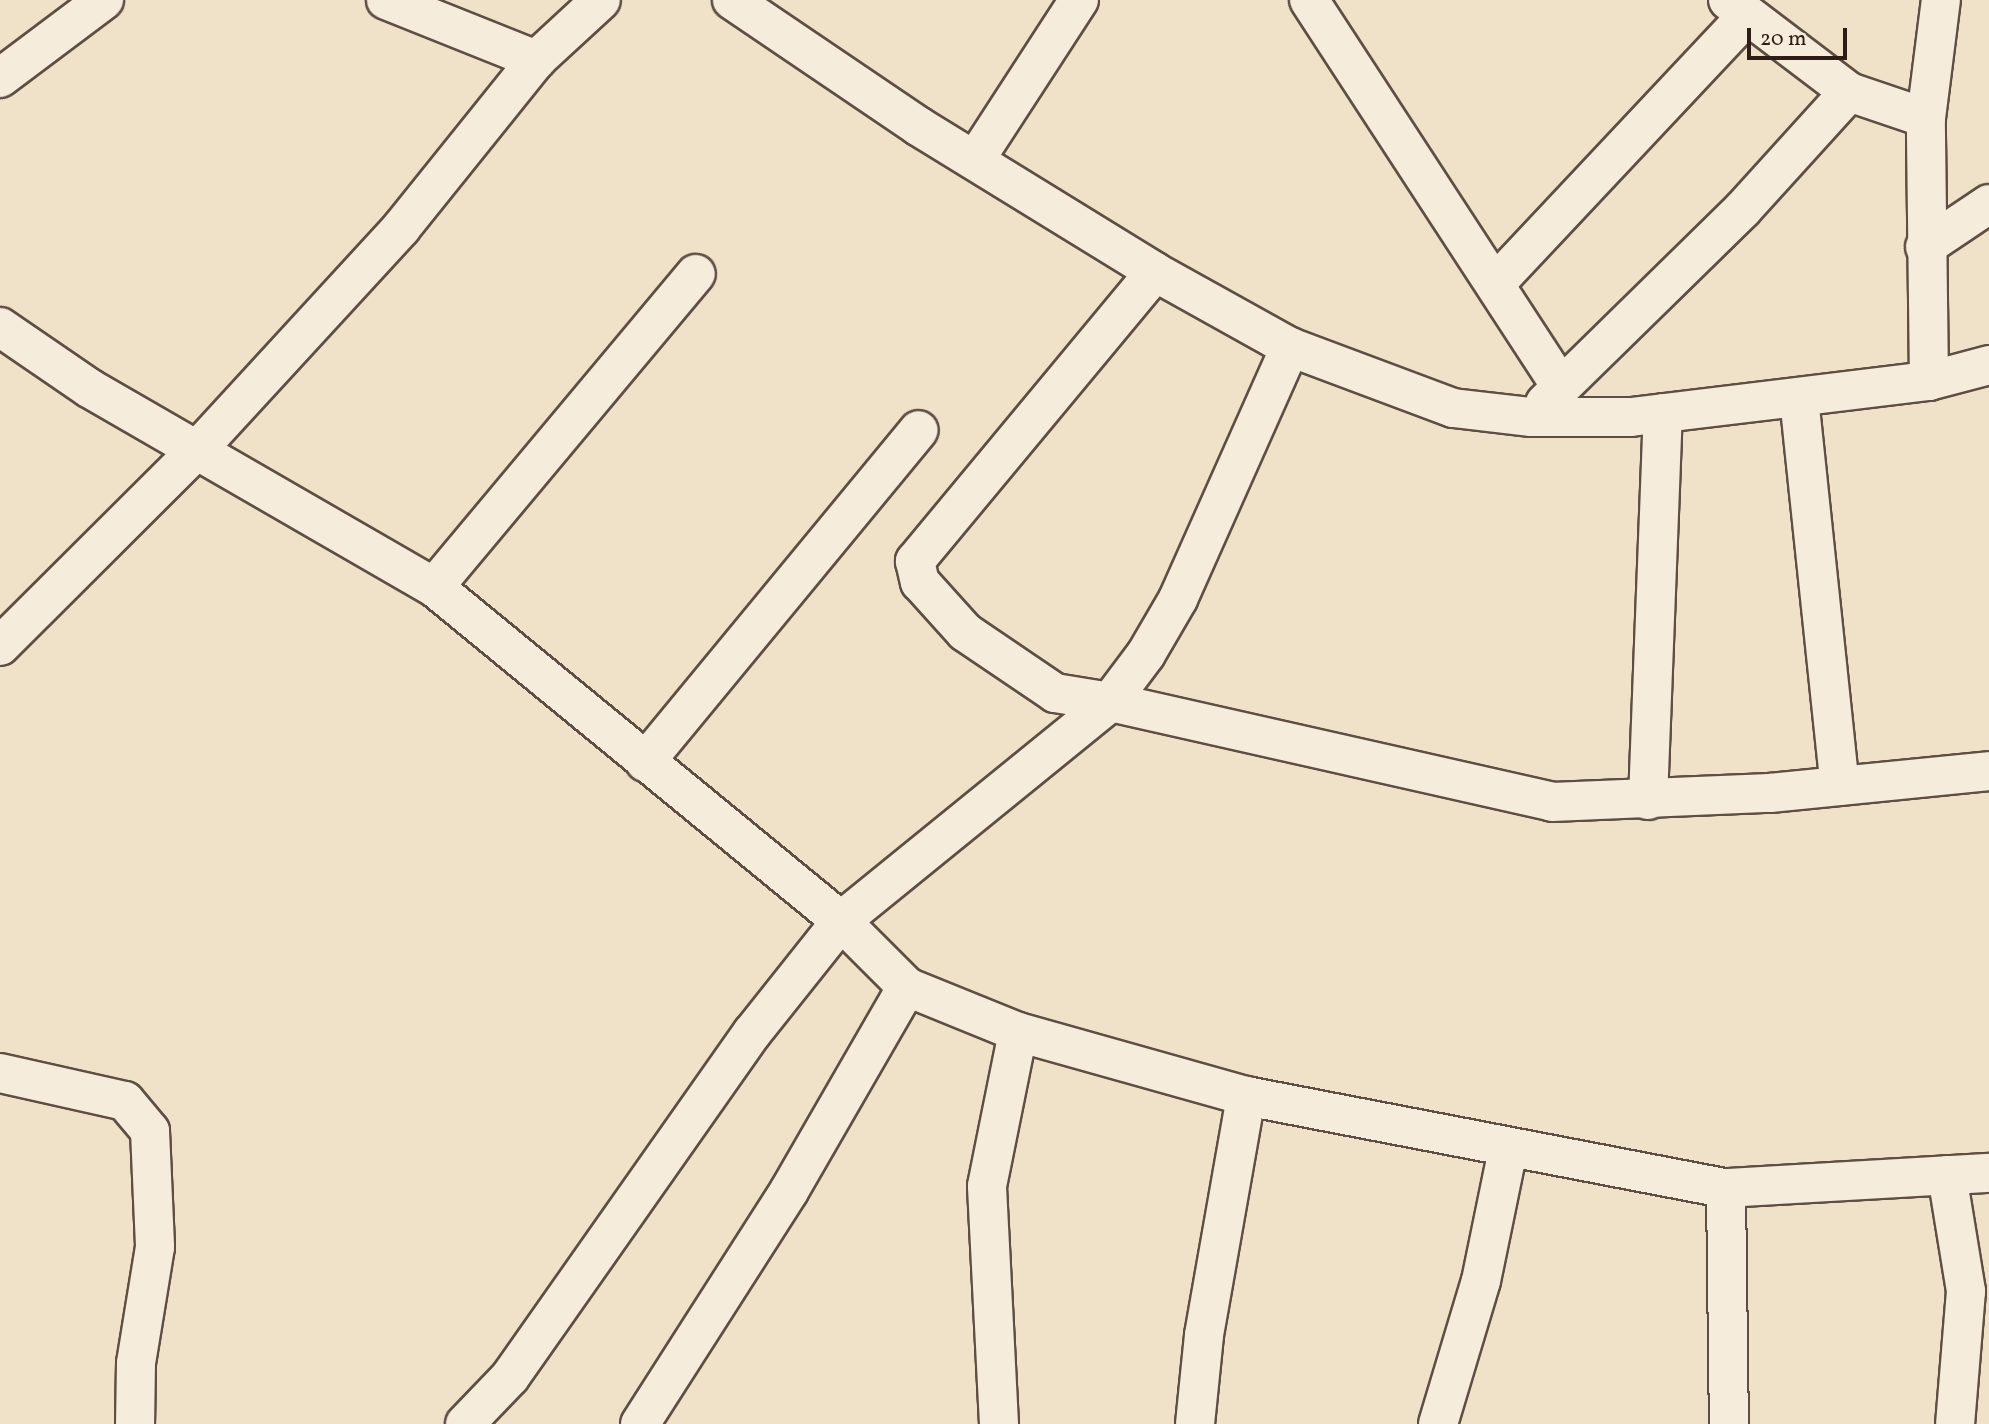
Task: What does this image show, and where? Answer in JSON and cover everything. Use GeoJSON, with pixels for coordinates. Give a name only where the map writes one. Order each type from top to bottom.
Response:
{"type":"FeatureCollection","features":[{"type":"Feature","properties":{"kind":"street"},"geometry":{"type":"LineString","coordinates":[[5,64],[104,0]]}},
{"type":"Feature","properties":{"kind":"street"},"geometry":{"type":"LineString","coordinates":[[386,0],[536,60]]}},
{"type":"Feature","properties":{"kind":"street"},"geometry":{"type":"LineString","coordinates":[[0,646],[199,448],[401,228],[536,60],[601,0]]}},
{"type":"Feature","properties":{"kind":"street"},"geometry":{"type":"LineString","coordinates":[[732,0],[975,160],[1155,272],[1290,347],[1453,408],[1531,417],[1663,413],[1929,381],[1989,365]]}},
{"type":"Feature","properties":{"kind":"street"},"geometry":{"type":"LineString","coordinates":[[975,160],[1079,0]]}},
{"type":"Feature","properties":{"kind":"street"},"geometry":{"type":"LineString","coordinates":[[1309,0],[1561,386]]}},
{"type":"Feature","properties":{"kind":"street"},"geometry":{"type":"LineString","coordinates":[[1929,381],[1925,247],[1926,118],[1941,0]]}},
{"type":"Feature","properties":{"kind":"street"},"geometry":{"type":"LineString","coordinates":[[1495,284],[1737,8],[1849,92],[1926,118]]}},
{"type":"Feature","properties":{"kind":"street"},"geometry":{"type":"LineString","coordinates":[[1531,417],[1743,209],[1849,92]]}},
{"type":"Feature","properties":{"kind":"street"},"geometry":{"type":"LineString","coordinates":[[1925,247],[1989,204]]}},
{"type":"Feature","properties":{"kind":"street"},"geometry":{"type":"LineString","coordinates":[[1155,272],[915,561],[920,582],[965,632],[1013,670],[1055,693],[1110,702],[1495,794],[1552,802],[1648,800],[1840,786],[1989,771]]}},
{"type":"Feature","properties":{"kind":"street"},"geometry":{"type":"LineString","coordinates":[[434,587],[696,274]]}},
{"type":"Feature","properties":{"kind":"street"},"geometry":{"type":"LineString","coordinates":[[0,327],[89,388],[199,448],[434,587],[841,920],[907,987],[1018,1032],[1246,1096],[1508,1149],[1726,1188],[1989,1174]]}},
{"type":"Feature","properties":{"kind":"street"},"geometry":{"type":"LineString","coordinates":[[465,1424],[510,1377],[752,1033],[841,920],[1110,702],[1178,599],[1290,347]]}},
{"type":"Feature","properties":{"kind":"street"},"geometry":{"type":"LineString","coordinates":[[1799,398],[1840,786]]}},
{"type":"Feature","properties":{"kind":"street"},"geometry":{"type":"LineString","coordinates":[[1648,800],[1663,413]]}},
{"type":"Feature","properties":{"kind":"street"},"geometry":{"type":"LineString","coordinates":[[645,762],[919,430]]}},
{"type":"Feature","properties":{"kind":"street"},"geometry":{"type":"LineString","coordinates":[[640,1424],[789,1191],[907,987]]}},
{"type":"Feature","properties":{"kind":"street"},"geometry":{"type":"LineString","coordinates":[[999,1424],[987,1186],[1018,1032]]}},
{"type":"Feature","properties":{"kind":"street"},"geometry":{"type":"LineString","coordinates":[[0,1073],[125,1101],[150,1131],[155,1247],[136,1363],[135,1424]]}},
{"type":"Feature","properties":{"kind":"street"},"geometry":{"type":"LineString","coordinates":[[1195,1424],[1204,1335],[1246,1096]]}},
{"type":"Feature","properties":{"kind":"street"},"geometry":{"type":"LineString","coordinates":[[1438,1424],[1481,1281],[1508,1149]]}},
{"type":"Feature","properties":{"kind":"street"},"geometry":{"type":"LineString","coordinates":[[1947,1175],[1966,1291],[1955,1424]]}},
{"type":"Feature","properties":{"kind":"street"},"geometry":{"type":"LineString","coordinates":[[1726,1188],[1728,1424]]}}]}
